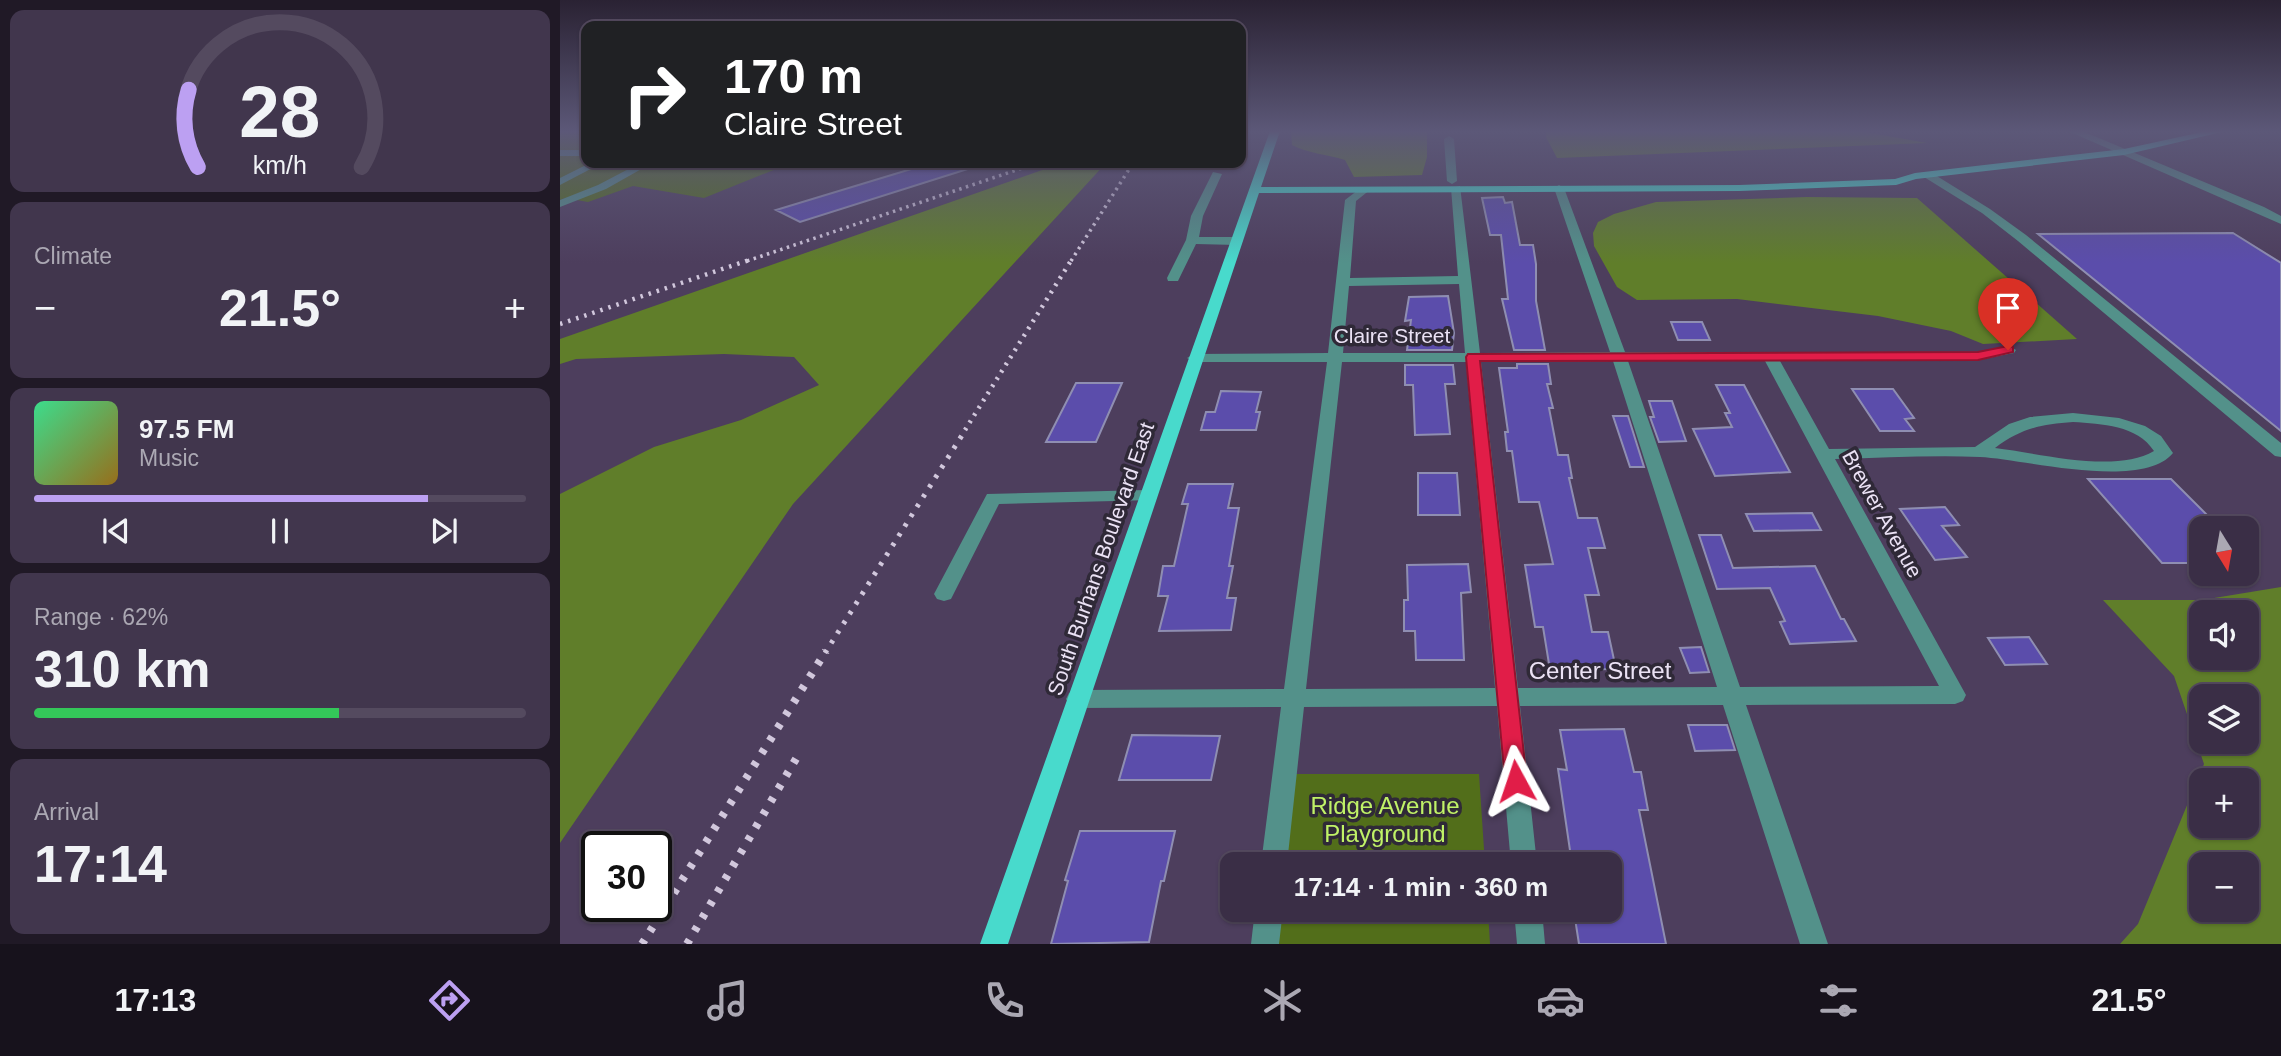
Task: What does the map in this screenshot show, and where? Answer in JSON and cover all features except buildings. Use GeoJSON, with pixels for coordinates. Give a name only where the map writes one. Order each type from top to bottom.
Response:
{"type":"FeatureCollection","features":[{"type":"Feature","properties":{"kind":"main road","name":"South Burhans Boulevard East"},"geometry":{"type":"LineString","coordinates":[[994,944],[1194,358],[1260,175]]}},
{"type":"Feature","properties":{"kind":"main road"},"geometry":{"type":"LineString","coordinates":[[1256,186],[1366,189],[1770,175]]}},
{"type":"Feature","properties":{"kind":"main road"},"geometry":{"type":"LineString","coordinates":[[1256,186],[1752,187],[1896,182],[1921,175]]}},
{"type":"Feature","properties":{"kind":"street"},"geometry":{"type":"LineString","coordinates":[[560,204],[623,175]]}},
{"type":"Feature","properties":{"kind":"street"},"geometry":{"type":"LineString","coordinates":[[1173,278],[1192,240],[1198,216],[1217,175]]}},
{"type":"Feature","properties":{"kind":"street"},"geometry":{"type":"LineString","coordinates":[[1453,175],[1523,852]]}},
{"type":"Feature","properties":{"kind":"street"},"geometry":{"type":"LineString","coordinates":[[1921,175],[1986,211],[2022,238],[2281,452]]}},
{"type":"Feature","properties":{"kind":"street"},"geometry":{"type":"LineString","coordinates":[[2179,175],[2260,209],[2281,221]]}},
{"type":"Feature","properties":{"kind":"street"},"geometry":{"type":"LineString","coordinates":[[1559,188],[1619,356],[1814,944]]}},
{"type":"Feature","properties":{"kind":"street"},"geometry":{"type":"LineString","coordinates":[[1275,852],[1335,358],[1351,200],[1366,189]]}},
{"type":"Feature","properties":{"kind":"street"},"geometry":{"type":"LineString","coordinates":[[1192,240],[1237,240]]}},
{"type":"Feature","properties":{"kind":"street"},"geometry":{"type":"LineString","coordinates":[[1343,282],[1465,280]]}},
{"type":"Feature","properties":{"kind":"street","name":"Claire Street"},"geometry":{"type":"LineString","coordinates":[[1194,358],[1978,356],[2008,350]]}},
{"type":"Feature","properties":{"kind":"street","name":"Brewer Avenue"},"geometry":{"type":"LineString","coordinates":[[1769,355],[1955,695]]}},
{"type":"Feature","properties":{"kind":"street"},"geometry":{"type":"LineString","coordinates":[[1823,454],[1979,452],[2014,454],[2076,465],[2143,464],[2157,460],[2164,453],[2161,445],[2144,432],[2113,421],[2098,419],[2046,419],[2016,427],[1979,452]]}},
{"type":"Feature","properties":{"kind":"street"},"geometry":{"type":"LineString","coordinates":[[944,594],[993,498],[1147,496]]}},
{"type":"Feature","properties":{"kind":"street","name":"Center Street"},"geometry":{"type":"LineString","coordinates":[[1077,699],[1955,695]]}},
{"type":"Feature","properties":{"kind":"street"},"geometry":{"type":"LineString","coordinates":[[1265,944],[1268,922]]}},
{"type":"Feature","properties":{"kind":"street"},"geometry":{"type":"LineString","coordinates":[[1529,922],[1531,944]]}},
{"type":"Feature","properties":{"kind":"green space"},"geometry":{"type":"Polygon","coordinates":[[[560,175],[761,175],[704,198],[633,186],[588,202],[565,198],[560,200],[560,175]]]}},
{"type":"Feature","properties":{"kind":"green space"},"geometry":{"type":"Polygon","coordinates":[[[1028,175],[1095,175],[793,504],[560,843],[560,494],[654,447],[741,420],[819,385],[794,357],[724,354],[576,359],[560,364],[560,339],[1028,175]]]}},
{"type":"Feature","properties":{"kind":"green space"},"geometry":{"type":"Polygon","coordinates":[[[1353,175],[1420,175],[1354,177],[1353,175]]]}},
{"type":"Feature","properties":{"kind":"green space"},"geometry":{"type":"Polygon","coordinates":[[[1807,197],[1917,198],[2077,339],[1983,344],[1951,331],[1878,316],[1737,299],[1637,300],[1617,287],[1594,246],[1593,233],[1598,222],[1614,214],[1656,202],[1807,197]]]}},
{"type":"Feature","properties":{"kind":"green space"},"geometry":{"type":"Polygon","coordinates":[[[2281,587],[2281,944],[2120,944],[2138,924],[2189,800],[2189,838],[2259,838],[2259,768],[2202,768],[2204,764],[2201,754],[2259,754],[2259,684],[2189,684],[2189,720],[2174,676],[2103,600],[2189,600],[2189,670],[2259,670],[2259,600],[2202,600],[2281,587]]]}},
{"type":"Feature","properties":{"kind":"green space","name":"Ridge Avenue Playground"},"geometry":{"type":"Polygon","coordinates":[[[1294,774],[1479,774],[1484,852],[1285,852],[1294,774]]]}},
{"type":"Feature","properties":{"kind":"green space","name":"Ridge Avenue Playground"},"geometry":{"type":"Polygon","coordinates":[[[1278,922],[1489,922],[1490,944],[1275,944],[1278,922]]]}},
{"type":"Feature","properties":{"kind":"railway"},"geometry":{"type":"LineString","coordinates":[[747,261],[1001,175]]}},
{"type":"Feature","properties":{"kind":"railway"},"geometry":{"type":"LineString","coordinates":[[1071,261],[1125,175]]}},
{"type":"Feature","properties":{"kind":"railway"},"geometry":{"type":"LineString","coordinates":[[560,324],[752,259]]}},
{"type":"Feature","properties":{"kind":"railway"},"geometry":{"type":"LineString","coordinates":[[965,430],[1072,259]]}},
{"type":"Feature","properties":{"kind":"railway"},"geometry":{"type":"LineString","coordinates":[[825,653],[966,429]]}},
{"type":"Feature","properties":{"kind":"railway"},"geometry":{"type":"LineString","coordinates":[[642,944],[826,651]]}},
{"type":"Feature","properties":{"kind":"railway"},"geometry":{"type":"LineString","coordinates":[[687,944],[800,752]]}},
{"type":"Feature","properties":{"kind":"route"},"geometry":{"type":"LineString","coordinates":[[1516,781],[1473,357],[1978,356],[2008,350]]}}]}
